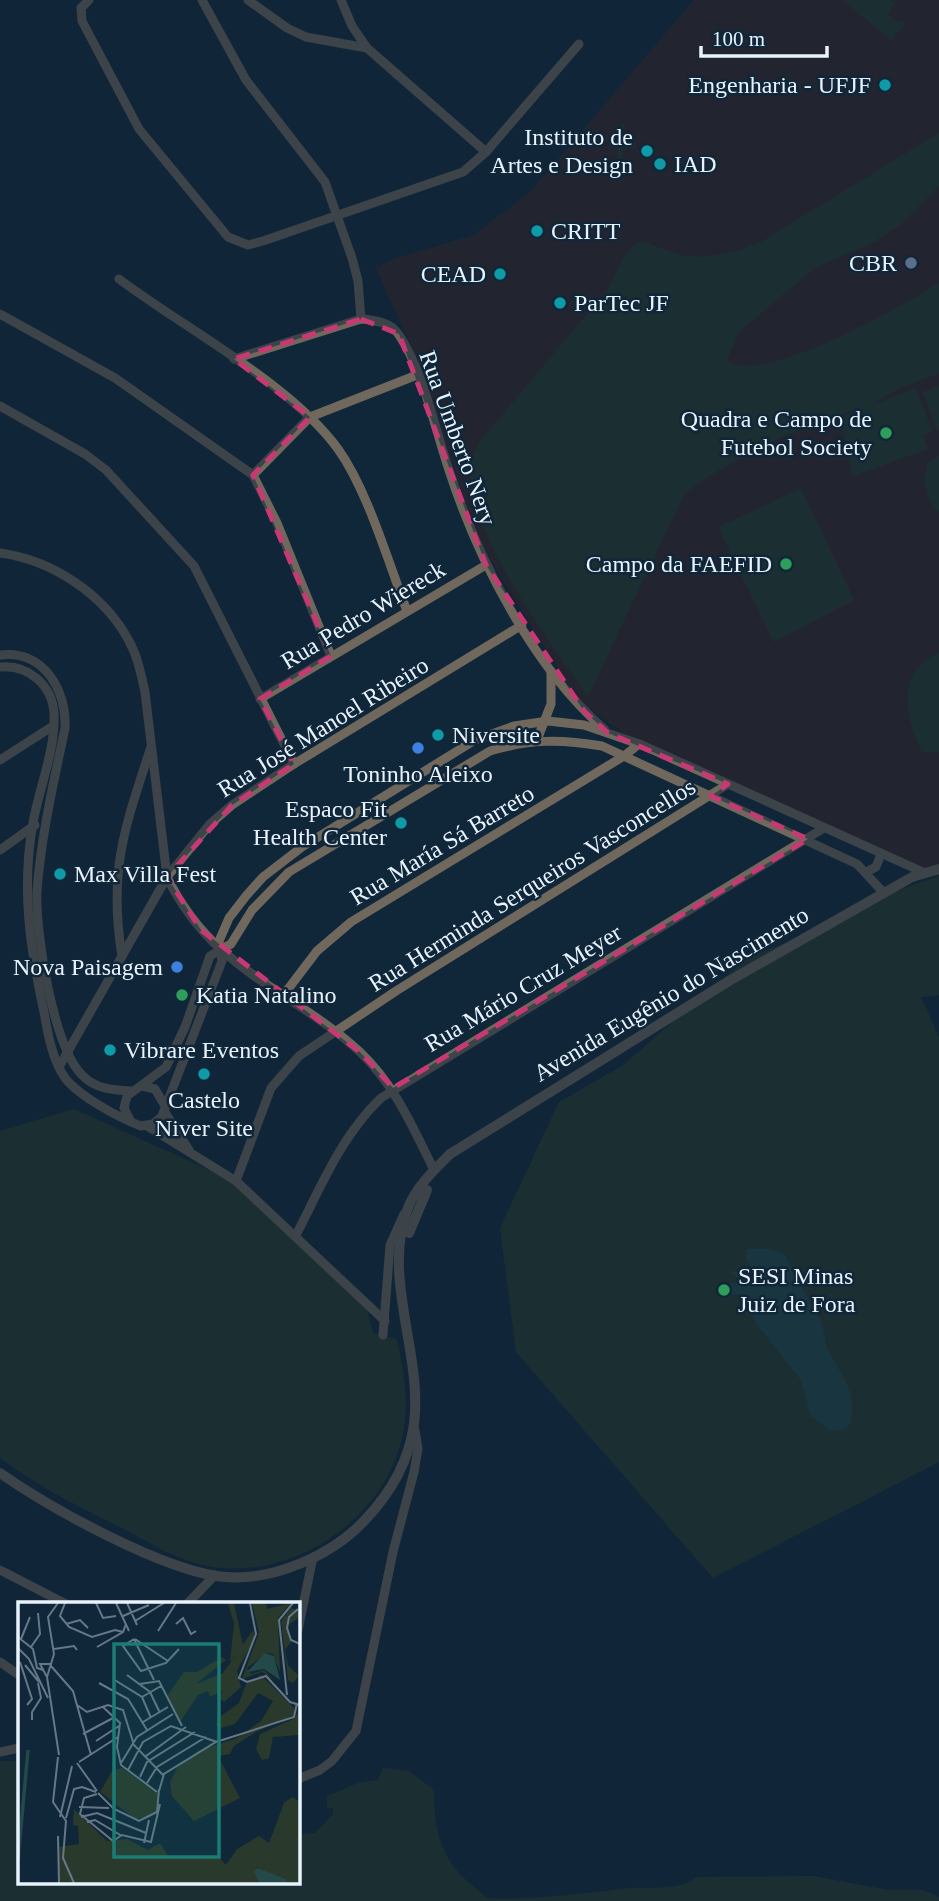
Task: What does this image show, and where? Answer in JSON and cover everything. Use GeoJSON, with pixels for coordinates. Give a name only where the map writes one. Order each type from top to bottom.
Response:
{"type":"FeatureCollection","features":[{"type":"Feature","properties":{"kind":"street"},"geometry":{"type":"LineString","coordinates":[[89,0],[81,8],[82,21],[138,129],[228,237],[248,245],[338,217],[463,172],[486,152],[579,44]]}},
{"type":"Feature","properties":{"kind":"street"},"geometry":{"type":"LineString","coordinates":[[202,0],[246,80],[316,167],[338,217],[358,281],[361,319],[234,359]]}},
{"type":"Feature","properties":{"kind":"street"},"geometry":{"type":"LineString","coordinates":[[248,0],[287,28],[306,37],[368,48]]}},
{"type":"Feature","properties":{"kind":"street"},"geometry":{"type":"LineString","coordinates":[[341,0],[352,26],[368,48],[486,152]]}},
{"type":"Feature","properties":{"kind":"street"},"geometry":{"type":"LineString","coordinates":[[118,279],[234,359],[310,416],[350,469],[407,611]]}},
{"type":"Feature","properties":{"kind":"street"},"geometry":{"type":"LineString","coordinates":[[0,314],[68,349],[115,378],[253,475],[277,523],[331,656]]}},
{"type":"Feature","properties":{"kind":"street","name":"Rua Umberto Nery"},"geometry":{"type":"LineString","coordinates":[[361,319],[376,320],[390,326],[399,334],[417,375],[464,515],[486,565],[551,669],[584,711],[608,733]]}},
{"type":"Feature","properties":{"kind":"street"},"geometry":{"type":"LineString","coordinates":[[253,475],[310,416],[417,375]]}},
{"type":"Feature","properties":{"kind":"street"},"geometry":{"type":"LineString","coordinates":[[0,406],[85,454],[106,470],[176,545],[205,584],[294,764]]}},
{"type":"Feature","properties":{"kind":"street"},"geometry":{"type":"LineString","coordinates":[[0,553],[38,562],[60,572],[83,589],[120,626],[138,663],[152,743],[167,877],[189,916],[220,950],[361,1053],[393,1088],[434,1170]]}},
{"type":"Feature","properties":{"kind":"street","name":"Rua Pedro Wiereck"},"geometry":{"type":"LineString","coordinates":[[260,699],[486,565]]}},
{"type":"Feature","properties":{"kind":"street","name":"Rua José Manoel Ribeiro"},"geometry":{"type":"LineString","coordinates":[[59,1067],[167,877],[209,825],[232,805],[294,764],[522,625]]}},
{"type":"Feature","properties":{"kind":"street"},"geometry":{"type":"LineString","coordinates":[[0,655],[19,655],[41,666],[53,678],[65,700],[65,728],[40,867],[38,915],[57,1023],[68,1053],[83,1076],[95,1084],[131,1091],[166,1067],[194,1004],[210,956],[231,944],[266,894],[289,872],[457,769],[490,751],[523,741],[571,740],[602,746],[808,839],[864,870],[883,892]]}},
{"type":"Feature","properties":{"kind":"street"},"geometry":{"type":"LineString","coordinates":[[0,667],[24,670],[44,685],[53,703],[53,726],[33,825],[27,915],[37,984],[50,1044],[59,1067],[74,1088],[130,1120],[147,1126],[236,1181],[385,1321]]}},
{"type":"Feature","properties":{"kind":"street"},"geometry":{"type":"LineString","coordinates":[[537,740],[545,722],[553,687],[551,669]]}},
{"type":"Feature","properties":{"kind":"street"},"geometry":{"type":"LineString","coordinates":[[147,1126],[159,1121],[165,1109],[222,961],[219,940],[229,918],[246,895],[263,877],[302,847],[475,740],[508,727],[545,722],[584,725],[608,733],[639,744],[925,873]]}},
{"type":"Feature","properties":{"kind":"street"},"geometry":{"type":"LineString","coordinates":[[0,760],[53,726]]}},
{"type":"Feature","properties":{"kind":"street"},"geometry":{"type":"LineString","coordinates":[[122,956],[115,907],[117,866],[125,827],[152,743]]}},
{"type":"Feature","properties":{"kind":"street","name":"Rua María Sá Barreto"},"geometry":{"type":"LineString","coordinates":[[282,997],[317,951],[352,922],[624,756],[639,744]]}},
{"type":"Feature","properties":{"kind":"street"},"geometry":{"type":"LineString","coordinates":[[450,755],[457,769]]}},
{"type":"Feature","properties":{"kind":"street","name":"Rua Herminda Serqueiros Vasconcellos"},"geometry":{"type":"LineString","coordinates":[[236,1181],[271,1088],[299,1056],[333,1030],[729,784]]}},
{"type":"Feature","properties":{"kind":"street"},"geometry":{"type":"LineString","coordinates":[[373,803],[381,816]]}},
{"type":"Feature","properties":{"kind":"street"},"geometry":{"type":"LineString","coordinates":[[0,850],[33,825],[46,826]]}},
{"type":"Feature","properties":{"kind":"street","name":"Rua Mário Cruz Meyer"},"geometry":{"type":"LineString","coordinates":[[296,1235],[340,1149],[367,1111],[393,1088],[824,828]]}},
{"type":"Feature","properties":{"kind":"street"},"geometry":{"type":"LineString","coordinates":[[302,847],[310,859]]}},
{"type":"Feature","properties":{"kind":"street"},"geometry":{"type":"LineString","coordinates":[[864,870],[865,858],[879,853]]}},
{"type":"Feature","properties":{"kind":"street","name":"Avenida Eugênio do Nascimento"},"geometry":{"type":"LineString","coordinates":[[0,1473],[89,1525],[165,1560],[215,1575],[261,1574],[313,1557],[354,1533],[384,1501],[405,1461],[414,1425],[413,1363],[399,1257],[408,1207],[434,1170],[450,1154],[729,981],[883,892],[939,869]]}},
{"type":"Feature","properties":{"kind":"street"},"geometry":{"type":"LineString","coordinates":[[27,915],[38,915]]}},
{"type":"Feature","properties":{"kind":"street"},"geometry":{"type":"LineString","coordinates":[[37,984],[48,981]]}},
{"type":"Feature","properties":{"kind":"street"},"geometry":{"type":"LineString","coordinates":[[194,1004],[205,1007]]}},
{"type":"Feature","properties":{"kind":"street"},"geometry":{"type":"LineString","coordinates":[[142,1086],[156,1089],[192,1154]]}},
{"type":"Feature","properties":{"kind":"street"},"geometry":{"type":"LineString","coordinates":[[130,1120],[125,1102],[131,1091]]}},
{"type":"Feature","properties":{"kind":"street","name":"Avenida Eugênio do Nascimento"},"geometry":{"type":"LineString","coordinates":[[405,1309],[409,1229],[434,1170]]}},
{"type":"Feature","properties":{"kind":"street"},"geometry":{"type":"LineString","coordinates":[[383,1335],[390,1245],[408,1207]]}},
{"type":"Feature","properties":{"kind":"street"},"geometry":{"type":"LineString","coordinates":[[299,1779],[320,1770],[332,1761],[356,1731],[393,1552],[414,1472],[418,1449],[414,1425]]}},
{"type":"Feature","properties":{"kind":"street"},"geometry":{"type":"LineString","coordinates":[[299,1625],[313,1557]]}},
{"type":"Feature","properties":{"kind":"street"},"geometry":{"type":"LineString","coordinates":[[0,1570],[62,1602]]}},
{"type":"Feature","properties":{"kind":"street"},"geometry":{"type":"LineString","coordinates":[[189,1602],[215,1575]]}},
{"type":"Feature","properties":{"kind":"street"},"geometry":{"type":"LineString","coordinates":[[0,1662],[18,1674]]}},
{"type":"Feature","properties":{"kind":"street"},"geometry":{"type":"LineString","coordinates":[[0,1752],[18,1748]]}},
{"type":"Feature","properties":{"kind":"highlighted area"},"geometry":{"type":"Polygon","coordinates":[[[361,319],[399,334],[486,565],[584,711],[608,733],[728,784],[711,796],[808,839],[393,1088],[361,1053],[201,930],[167,877],[232,805],[294,764],[260,699],[331,656],[253,475],[310,417],[234,359],[361,319]]]}},
{"type":"Feature","properties":{"kind":"shaded area"},"geometry":{"type":"Polygon","coordinates":[[[694,0],[939,0],[939,866],[921,869],[626,735],[588,708],[569,686],[489,558],[471,520],[424,374],[376,268],[391,260],[474,235],[530,192],[694,0]]]}},
{"type":"Feature","properties":{"kind":"shaded area"},"geometry":{"type":"Polygon","coordinates":[[[843,0],[889,0],[895,4],[887,14],[898,23],[901,20],[906,23],[891,40],[843,0]]]}},
{"type":"Feature","properties":{"kind":"shaded area"},"geometry":{"type":"Polygon","coordinates":[[[624,123],[623,142],[635,142],[635,148],[623,148],[622,164],[633,164],[633,169],[617,169],[619,128],[624,123]]]}},
{"type":"Feature","properties":{"kind":"shaded area"},"geometry":{"type":"Polygon","coordinates":[[[939,133],[939,186],[901,224],[872,243],[814,268],[740,331],[726,361],[745,366],[801,353],[866,325],[939,283],[939,373],[898,389],[870,406],[916,389],[932,431],[923,435],[928,449],[853,476],[840,417],[861,409],[817,422],[769,443],[722,468],[684,494],[588,696],[514,586],[481,522],[472,493],[470,463],[483,438],[609,288],[627,252],[639,242],[675,254],[701,257],[722,255],[751,246],[939,133]]]}},
{"type":"Feature","properties":{"kind":"shaded area"},"geometry":{"type":"Polygon","coordinates":[[[939,386],[939,430],[937,431],[923,392],[939,386]]]}},
{"type":"Feature","properties":{"kind":"shaded area"},"geometry":{"type":"Polygon","coordinates":[[[939,456],[939,512],[933,508],[924,481],[928,463],[939,456]]]}},
{"type":"Feature","properties":{"kind":"shaded area","name":"Campo da FAEFID"},"geometry":{"type":"Polygon","coordinates":[[[801,489],[854,600],[774,642],[718,527],[801,489]]]}},
{"type":"Feature","properties":{"kind":"shaded area"},"geometry":{"type":"Polygon","coordinates":[[[939,653],[939,752],[922,752],[908,710],[910,683],[915,671],[939,653]]]}},
{"type":"Feature","properties":{"kind":"shaded area","name":"SESI Minas Juiz de Fora"},"geometry":{"type":"Polygon","coordinates":[[[939,876],[939,995],[921,997],[939,1037],[939,1462],[713,1578],[516,1352],[500,1228],[559,1102],[622,1066],[748,957],[821,930],[890,893],[939,876]]]}},
{"type":"Feature","properties":{"kind":"shaded area"},"geometry":{"type":"Polygon","coordinates":[[[74,1109],[229,1179],[367,1310],[373,1333],[397,1339],[406,1405],[404,1428],[394,1463],[376,1494],[352,1521],[324,1542],[291,1558],[256,1567],[221,1568],[186,1560],[65,1499],[0,1458],[0,1131],[74,1109]]]}},
{"type":"Feature","properties":{"kind":"shaded area"},"geometry":{"type":"Polygon","coordinates":[[[747,1249],[769,1249],[784,1254],[819,1317],[828,1350],[851,1395],[850,1424],[842,1430],[831,1431],[811,1416],[801,1380],[755,1322],[753,1312],[743,1313],[747,1301],[741,1294],[729,1295],[729,1284],[737,1283],[739,1279],[730,1271],[742,1272],[742,1278],[748,1282],[755,1277],[746,1257],[747,1249]]]}},
{"type":"Feature","properties":{"kind":"shaded area"},"geometry":{"type":"Polygon","coordinates":[[[0,1761],[18,1761],[18,1884],[299,1884],[299,1830],[302,1834],[315,1833],[333,1814],[333,1808],[327,1808],[327,1796],[358,1783],[378,1780],[383,1768],[409,1771],[434,1790],[435,1817],[446,1854],[461,1875],[488,1898],[533,1898],[631,1888],[671,1887],[698,1877],[813,1876],[888,1890],[923,1890],[939,1897],[939,1901],[0,1901],[0,1761]]]}},
{"type":"Feature","properties":{"kind":"place","name":"Engenharia - UFJF"},"geometry":{"type":"Point","coordinates":[885,85]}},
{"type":"Feature","properties":{"kind":"place","name":"Instituto de Artes e Design"},"geometry":{"type":"Point","coordinates":[647,151]}},
{"type":"Feature","properties":{"kind":"place","name":"IAD"},"geometry":{"type":"Point","coordinates":[660,164]}},
{"type":"Feature","properties":{"kind":"place","name":"CRITT"},"geometry":{"type":"Point","coordinates":[537,231]}},
{"type":"Feature","properties":{"kind":"place","name":"CBR"},"geometry":{"type":"Point","coordinates":[911,263]}},
{"type":"Feature","properties":{"kind":"place","name":"CEAD"},"geometry":{"type":"Point","coordinates":[500,274]}},
{"type":"Feature","properties":{"kind":"place","name":"ParTec JF"},"geometry":{"type":"Point","coordinates":[560,303]}},
{"type":"Feature","properties":{"kind":"place","name":"Quadra e Campo de Futebol Society"},"geometry":{"type":"Point","coordinates":[886,433]}},
{"type":"Feature","properties":{"kind":"place","name":"Campo da FAEFID"},"geometry":{"type":"Point","coordinates":[786,564]}},
{"type":"Feature","properties":{"kind":"place","name":"Niversite"},"geometry":{"type":"Point","coordinates":[438,735]}},
{"type":"Feature","properties":{"kind":"place","name":"Toninho Aleixo"},"geometry":{"type":"Point","coordinates":[418,748]}},
{"type":"Feature","properties":{"kind":"place","name":"Espaco Fit Health Center"},"geometry":{"type":"Point","coordinates":[401,823]}},
{"type":"Feature","properties":{"kind":"place","name":"Max Villa Fest"},"geometry":{"type":"Point","coordinates":[60,874]}},
{"type":"Feature","properties":{"kind":"place","name":"Nova Paisagem"},"geometry":{"type":"Point","coordinates":[177,967]}},
{"type":"Feature","properties":{"kind":"place","name":"Katia Natalino"},"geometry":{"type":"Point","coordinates":[182,995]}},
{"type":"Feature","properties":{"kind":"place","name":"Vibrare Eventos"},"geometry":{"type":"Point","coordinates":[110,1050]}},
{"type":"Feature","properties":{"kind":"place","name":"Castelo Niver Site"},"geometry":{"type":"Point","coordinates":[204,1074]}},
{"type":"Feature","properties":{"kind":"place","name":"SESI Minas Juiz de Fora"},"geometry":{"type":"Point","coordinates":[724,1290]}}]}
